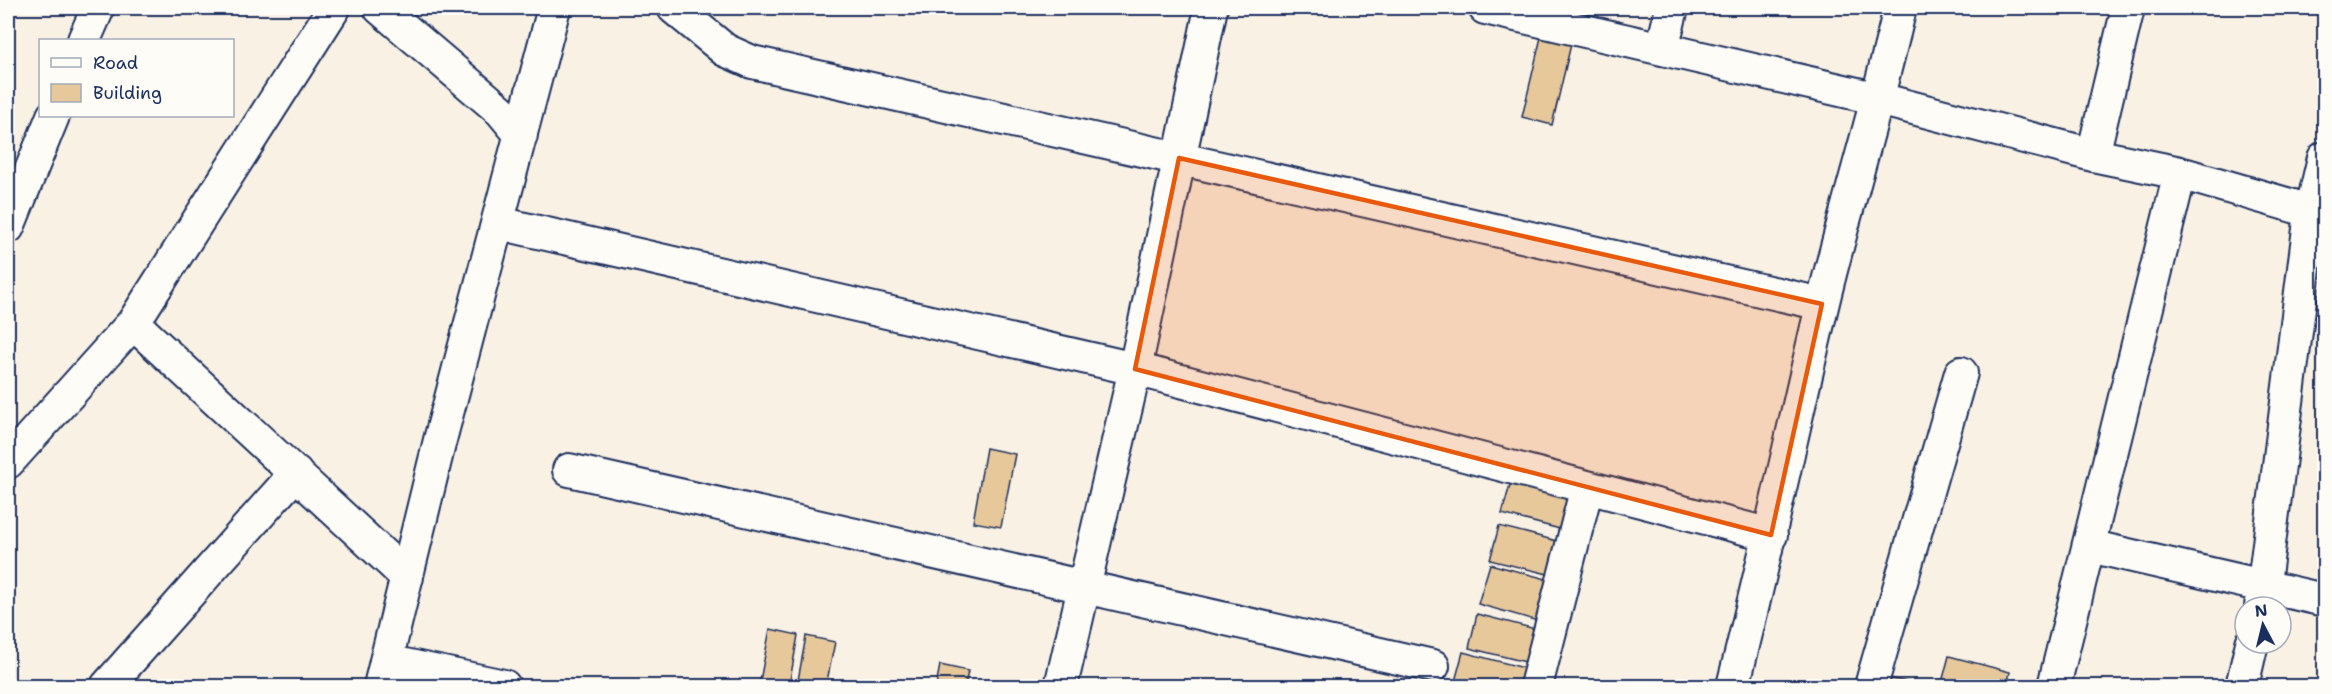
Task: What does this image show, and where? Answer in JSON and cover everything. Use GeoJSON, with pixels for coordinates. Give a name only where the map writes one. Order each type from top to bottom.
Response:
{"type":"FeatureCollection","features":[{"type":"Feature","properties":{"kind":"street"},"geometry":{"type":"LineString","coordinates":[[84,39],[98,8]]}},
{"type":"Feature","properties":{"kind":"street"},"geometry":{"type":"LineString","coordinates":[[8,462],[132,323],[334,8]]}},
{"type":"Feature","properties":{"kind":"street"},"geometry":{"type":"LineString","coordinates":[[380,8],[501,111],[521,135]]}},
{"type":"Feature","properties":{"kind":"street"},"geometry":{"type":"LineString","coordinates":[[504,687],[383,674],[554,8]]}},
{"type":"Feature","properties":{"kind":"street"},"geometry":{"type":"LineString","coordinates":[[674,8],[725,50],[752,62],[1822,304]]}},
{"type":"Feature","properties":{"kind":"street"},"geometry":{"type":"LineString","coordinates":[[1061,687],[1135,369],[1211,8]]}},
{"type":"Feature","properties":{"kind":"street"},"geometry":{"type":"LineString","coordinates":[[1485,8],[1880,99],[2093,155],[2180,172],[2318,214]]}},
{"type":"Feature","properties":{"kind":"street"},"geometry":{"type":"LineString","coordinates":[[1662,49],[1672,8]]}},
{"type":"Feature","properties":{"kind":"street"},"geometry":{"type":"LineString","coordinates":[[1733,687],[1771,535],[1822,304],[1880,99],[1900,8]]}},
{"type":"Feature","properties":{"kind":"street"},"geometry":{"type":"LineString","coordinates":[[2093,155],[2127,8]]}},
{"type":"Feature","properties":{"kind":"street"},"geometry":{"type":"LineString","coordinates":[[8,227],[53,117]]}},
{"type":"Feature","properties":{"kind":"street"},"geometry":{"type":"LineString","coordinates":[[2263,595],[2325,158]]}},
{"type":"Feature","properties":{"kind":"street"},"geometry":{"type":"LineString","coordinates":[[2054,687],[2180,172]]}},
{"type":"Feature","properties":{"kind":"street"},"geometry":{"type":"LineString","coordinates":[[499,223],[1135,369],[1771,535]]}},
{"type":"Feature","properties":{"kind":"street"},"geometry":{"type":"LineString","coordinates":[[132,323],[407,578]]}},
{"type":"Feature","properties":{"kind":"street"},"geometry":{"type":"LineString","coordinates":[[1871,687],[1961,373]]}},
{"type":"Feature","properties":{"kind":"street"},"geometry":{"type":"LineString","coordinates":[[569,470],[1433,666]]}},
{"type":"Feature","properties":{"kind":"street"},"geometry":{"type":"LineString","coordinates":[[107,687],[296,473]]}},
{"type":"Feature","properties":{"kind":"street"},"geometry":{"type":"LineString","coordinates":[[1536,687],[1587,487]]}},
{"type":"Feature","properties":{"kind":"street"},"geometry":{"type":"LineString","coordinates":[[2089,546],[2256,595]]}},
{"type":"Feature","properties":{"kind":"street"},"geometry":{"type":"LineString","coordinates":[[2293,598],[2325,600]]}},
{"type":"Feature","properties":{"kind":"street"},"geometry":{"type":"LineString","coordinates":[[2242,687],[2249,655]]}},
{"type":"Feature","properties":{"kind":"highlighted area"},"geometry":{"type":"Polygon","coordinates":[[[1179,158],[1822,304],[1771,535],[1135,369],[1179,158]]]}},
{"type":"Feature","properties":{"kind":"building"},"geometry":{"type":"Polygon","coordinates":[[[1542,33],[1572,40],[1552,125],[1522,117],[1542,33]]]}},
{"type":"Feature","properties":{"kind":"building"},"geometry":{"type":"Polygon","coordinates":[[[986,448],[1015,454],[1001,527],[973,522],[986,448]]]}},
{"type":"Feature","properties":{"kind":"building"},"geometry":{"type":"Polygon","coordinates":[[[1511,481],[1573,496],[1564,530],[1502,514],[1511,481]]]}},
{"type":"Feature","properties":{"kind":"building"},"geometry":{"type":"Polygon","coordinates":[[[1499,526],[1561,542],[1552,575],[1490,560],[1499,526]]]}},
{"type":"Feature","properties":{"kind":"building"},"geometry":{"type":"Polygon","coordinates":[[[1490,564],[1550,580],[1538,621],[1478,604],[1490,564]]]}},
{"type":"Feature","properties":{"kind":"building"},"geometry":{"type":"Polygon","coordinates":[[[1477,614],[1539,630],[1530,663],[1469,648],[1477,614]]]}},
{"type":"Feature","properties":{"kind":"building"},"geometry":{"type":"Polygon","coordinates":[[[770,629],[798,635],[789,686],[759,686],[770,629]]]}},
{"type":"Feature","properties":{"kind":"building"},"geometry":{"type":"Polygon","coordinates":[[[806,636],[835,642],[826,686],[797,686],[806,636]]]}},
{"type":"Feature","properties":{"kind":"building"},"geometry":{"type":"Polygon","coordinates":[[[1463,652],[1524,668],[1520,686],[1454,685],[1463,652]]]}},
{"type":"Feature","properties":{"kind":"building"},"geometry":{"type":"Polygon","coordinates":[[[1949,656],[2010,672],[2007,686],[1941,686],[1949,656]]]}},
{"type":"Feature","properties":{"kind":"building"},"geometry":{"type":"Polygon","coordinates":[[[940,665],[968,671],[965,686],[936,686],[940,665]]]}},
{"type":"Feature","properties":{"kind":"building"},"geometry":{"type":"Polygon","coordinates":[[[1884,677],[1925,686],[1882,686],[1884,677]]]}}]}
